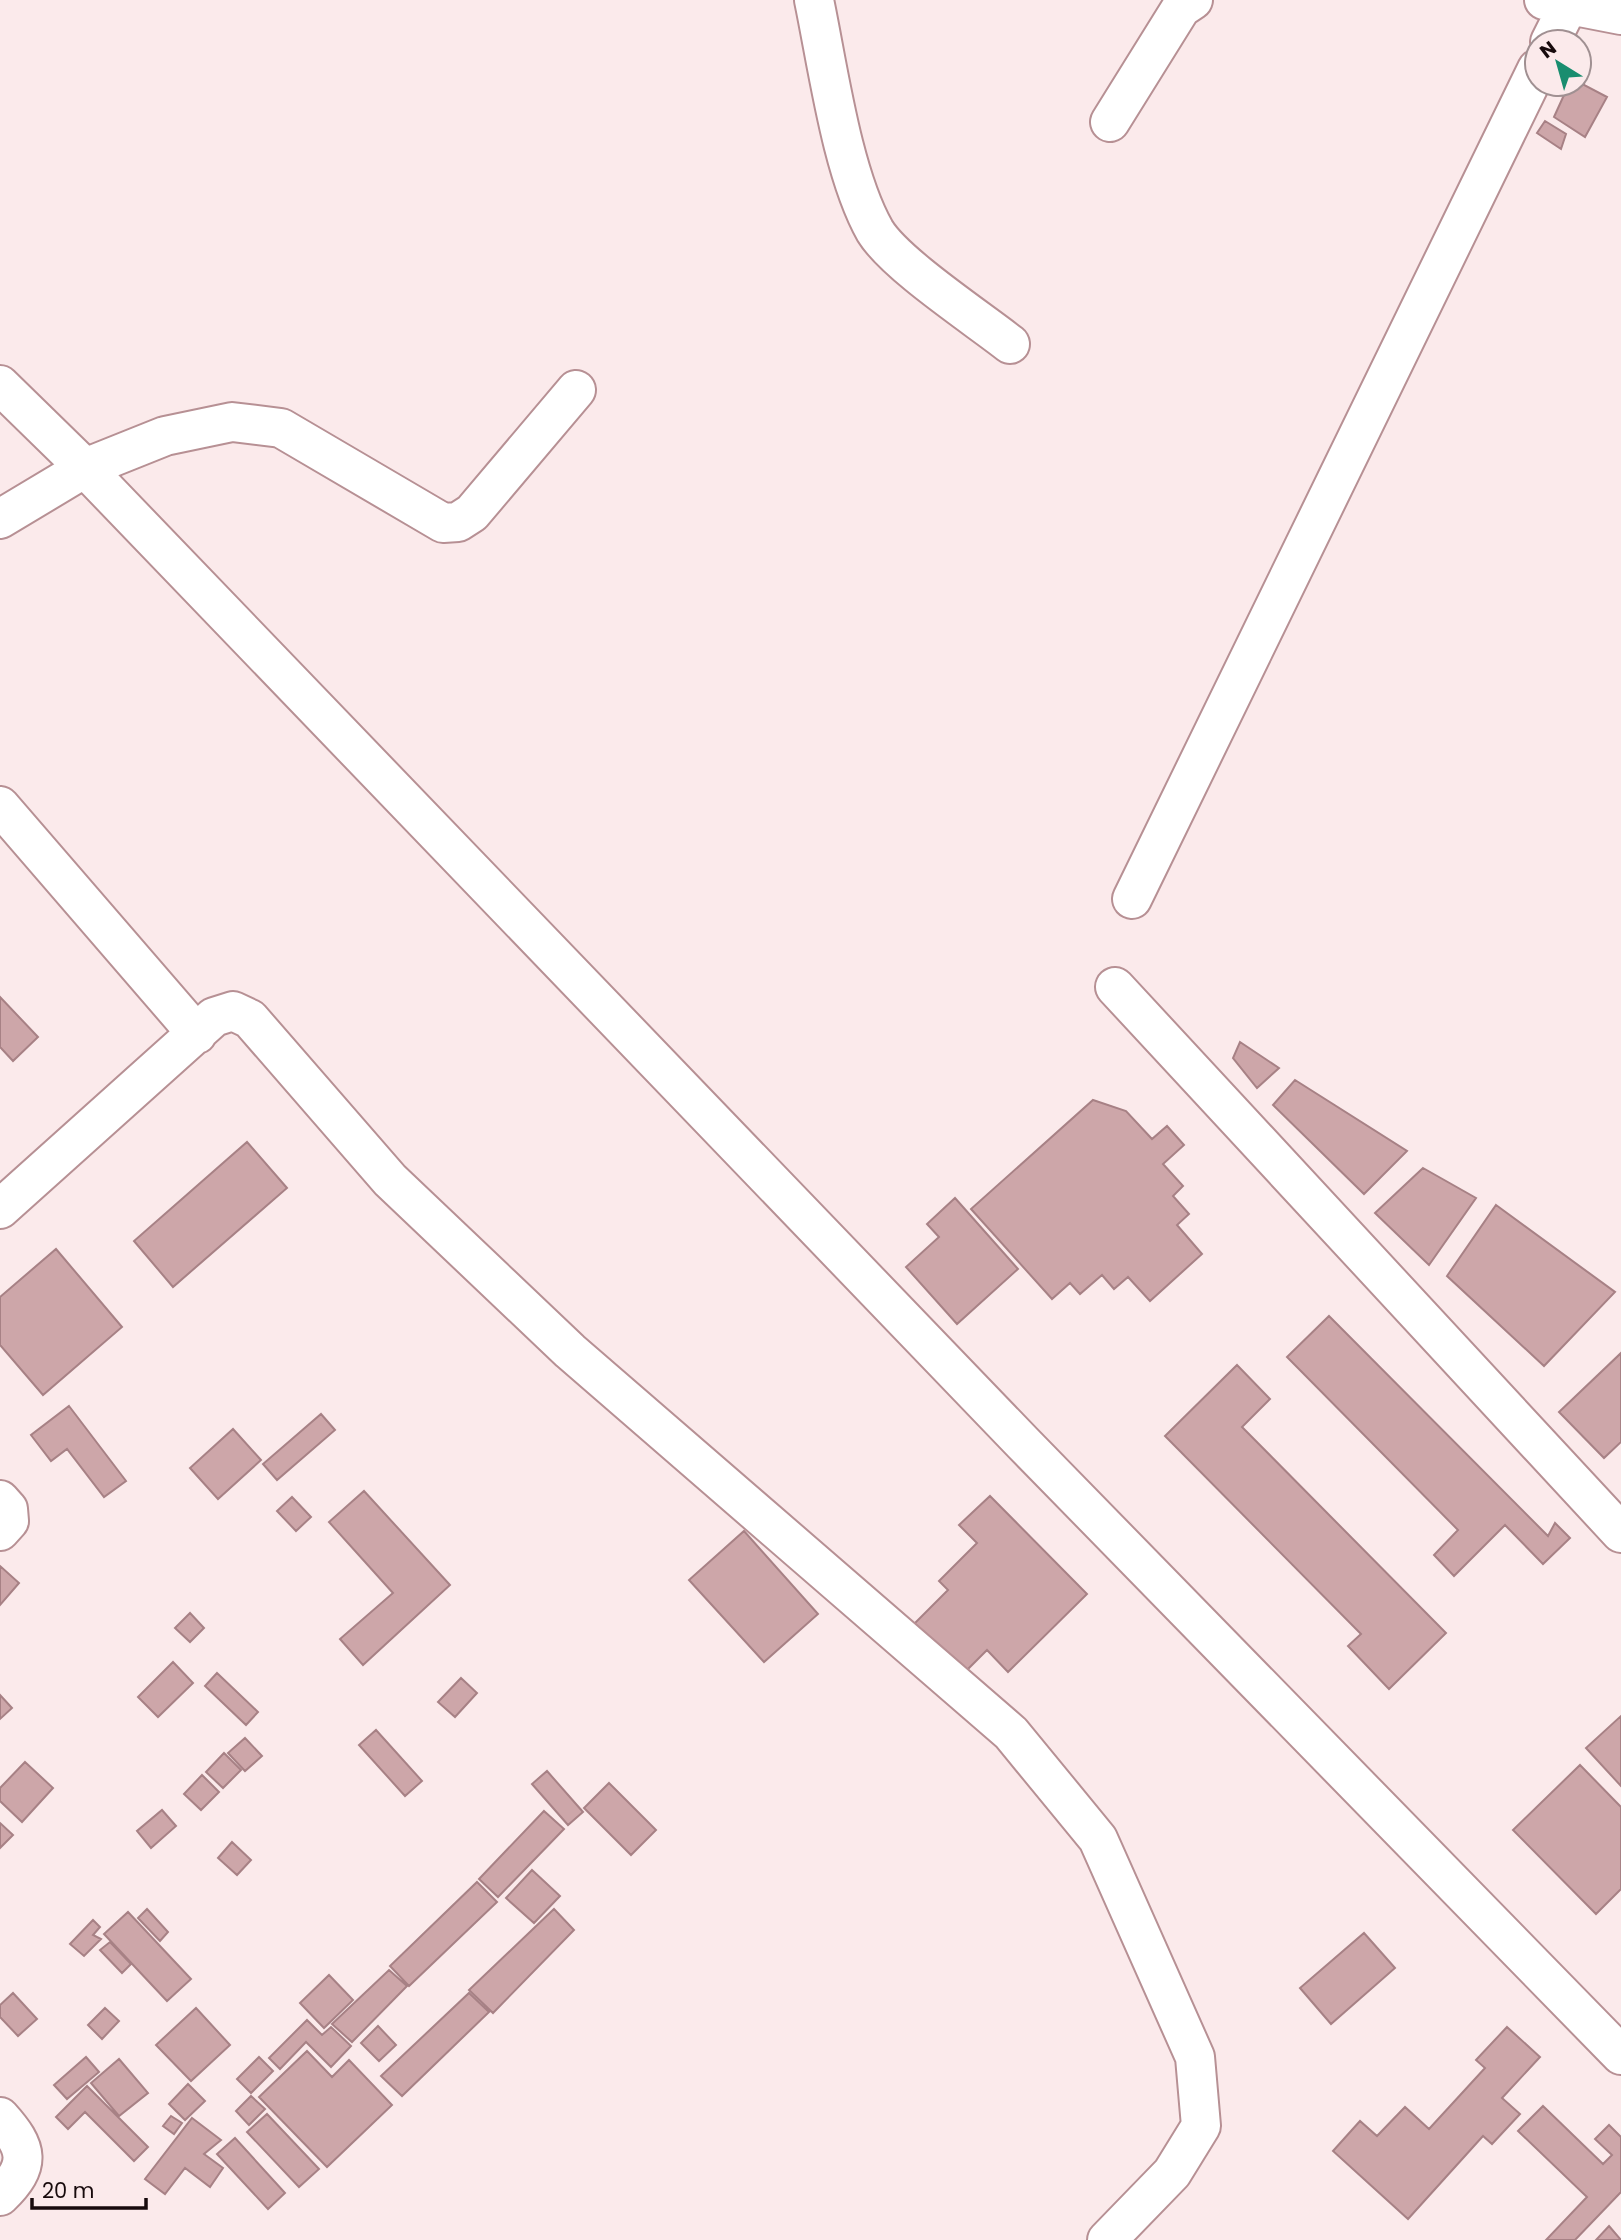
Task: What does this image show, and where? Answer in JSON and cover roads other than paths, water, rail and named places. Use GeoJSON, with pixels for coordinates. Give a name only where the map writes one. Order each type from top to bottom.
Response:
{"type":"FeatureCollection","features":[{"type":"Feature","properties":{"kind":"street"},"geometry":{"type":"LineString","coordinates":[[814,0],[852,174],[876,232],[898,256],[1010,344]]}},
{"type":"Feature","properties":{"kind":"street"},"geometry":{"type":"LineString","coordinates":[[1110,122],[1181,8],[1193,0]]}},
{"type":"Feature","properties":{"kind":"street"},"geometry":{"type":"LineString","coordinates":[[1552,28],[1556,2],[1621,15]]}},
{"type":"Feature","properties":{"kind":"street"},"geometry":{"type":"LineString","coordinates":[[1132,899],[1523,98]]}},
{"type":"Feature","properties":{"kind":"street"},"geometry":{"type":"LineString","coordinates":[[0,385],[85,468],[1032,1453],[1621,2055]]}},
{"type":"Feature","properties":{"kind":"street"},"geometry":{"type":"LineString","coordinates":[[0,519],[85,468],[165,436],[232,422],[281,428],[443,523],[458,522],[472,513],[576,390]]}},
{"type":"Feature","properties":{"kind":"street"},"geometry":{"type":"LineString","coordinates":[[0,806],[197,1034]]}},
{"type":"Feature","properties":{"kind":"street"},"geometry":{"type":"LineString","coordinates":[[1115,987],[1621,1533]]}},
{"type":"Feature","properties":{"kind":"street"},"geometry":{"type":"LineString","coordinates":[[0,1209],[214,1017],[233,1011],[250,1019],[390,1180],[570,1351],[912,1651],[1011,1733],[1098,1839],[1195,2057],[1201,2126],[1172,2174],[1107,2240]]}},
{"type":"Feature","properties":{"kind":"street"},"geometry":{"type":"LineString","coordinates":[[0,1500],[8,1509],[9,1521],[0,1531]]}},
{"type":"Feature","properties":{"kind":"street"},"geometry":{"type":"LineString","coordinates":[[0,2117],[20,2139],[24,2159],[17,2179],[0,2196]]}}]}
